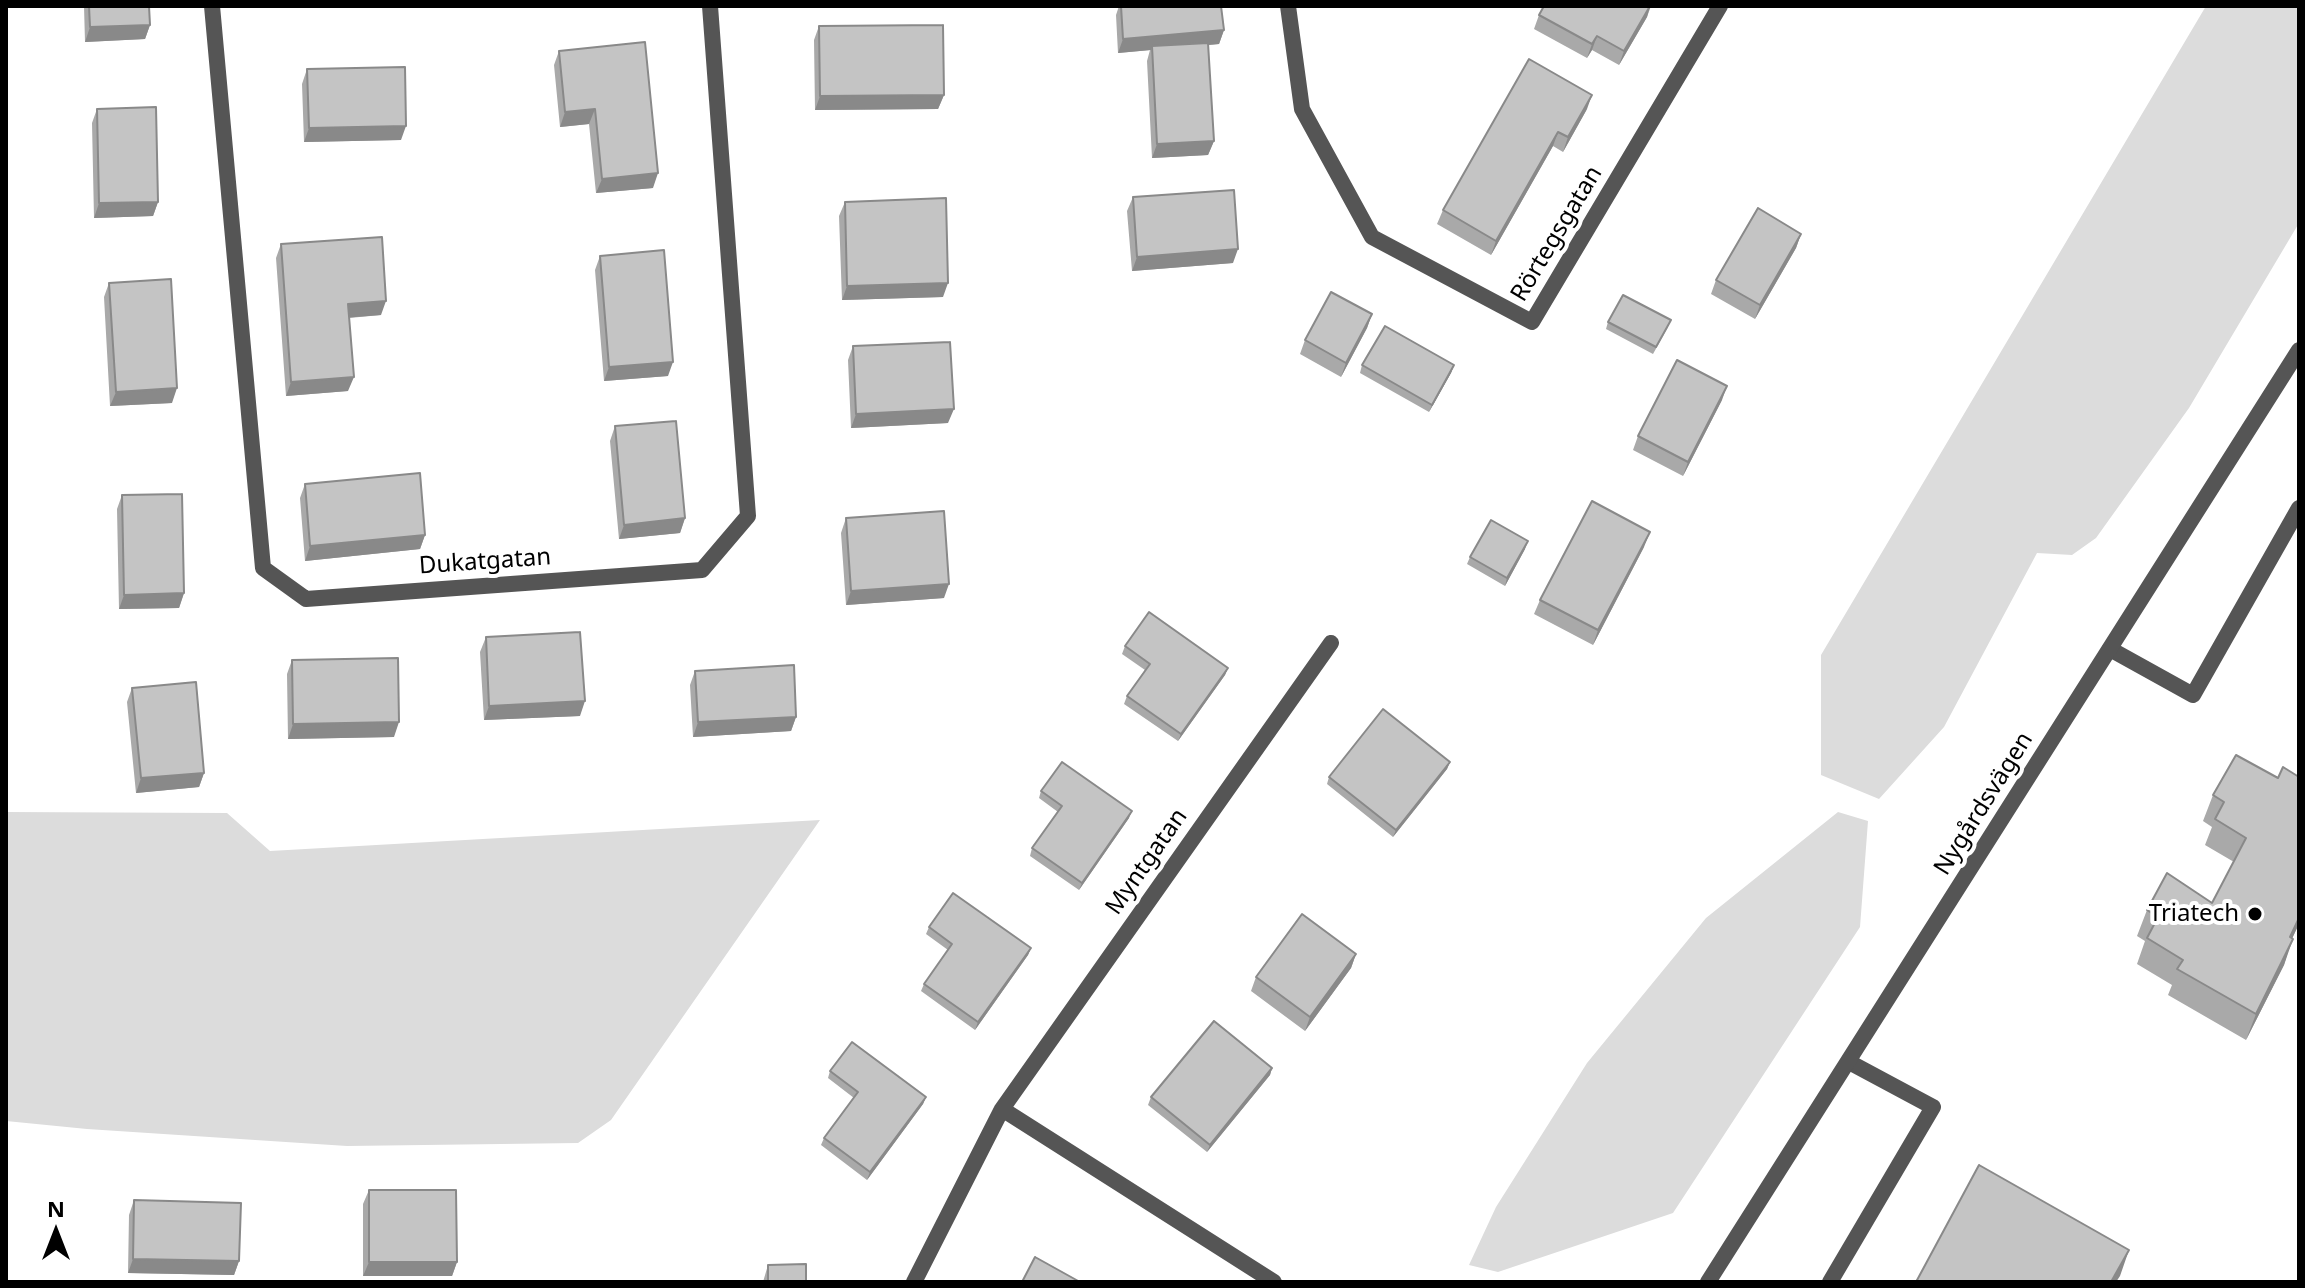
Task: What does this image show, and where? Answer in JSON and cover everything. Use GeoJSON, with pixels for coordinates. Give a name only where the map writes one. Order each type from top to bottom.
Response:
{"type":"FeatureCollection","features":[{"type":"Feature","properties":{"kind":"street","name":"Dukatgatan"},"geometry":{"type":"LineString","coordinates":[[212,6],[263,568],[306,599],[702,570],[748,516],[710,6]]}},
{"type":"Feature","properties":{"kind":"street","name":"Rörtegsgatan"},"geometry":{"type":"LineString","coordinates":[[1288,6],[1302,109],[1372,237],[1532,322],[1720,6]]}},
{"type":"Feature","properties":{"kind":"street","name":"Nygårdsvägen"},"geometry":{"type":"LineString","coordinates":[[1708,1282],[2299,350]]}},
{"type":"Feature","properties":{"kind":"street"},"geometry":{"type":"LineString","coordinates":[[2110,649],[2193,695],[2299,508]]}},
{"type":"Feature","properties":{"kind":"street","name":"Myntgatan"},"geometry":{"type":"LineString","coordinates":[[914,1282],[1002,1109],[1331,643]]}},
{"type":"Feature","properties":{"kind":"street"},"geometry":{"type":"LineString","coordinates":[[1830,1282],[1933,1107],[1849,1062]]}},
{"type":"Feature","properties":{"kind":"street"},"geometry":{"type":"LineString","coordinates":[[1002,1109],[1274,1282]]}},
{"type":"Feature","properties":{"kind":"shaded area"},"geometry":{"type":"Polygon","coordinates":[[[2206,6],[2299,6],[2299,223],[2189,408],[2096,538],[2072,555],[2037,553],[1944,727],[1879,799],[1821,775],[1821,655],[2206,6]]]}},
{"type":"Feature","properties":{"kind":"shaded area"},"geometry":{"type":"Polygon","coordinates":[[[6,812],[227,813],[270,851],[820,820],[611,1120],[578,1143],[347,1146],[6,1121],[6,812]]]}},
{"type":"Feature","properties":{"kind":"shaded area"},"geometry":{"type":"Polygon","coordinates":[[[1838,812],[1868,821],[1860,927],[1673,1213],[1498,1272],[1469,1265],[1496,1207],[1587,1063],[1706,918],[1838,812]]]}},
{"type":"Feature","properties":{"kind":"building"},"geometry":{"type":"Polygon","coordinates":[[[89,6],[149,6],[150,25],[90,27],[89,6]]]}},
{"type":"Feature","properties":{"kind":"building"},"geometry":{"type":"Polygon","coordinates":[[[1121,6],[1221,6],[1224,30],[1123,39],[1121,6]]]}},
{"type":"Feature","properties":{"kind":"building"},"geometry":{"type":"Polygon","coordinates":[[[1544,6],[1650,6],[1624,51],[1597,36],[1592,44],[1539,15],[1544,6]]]}},
{"type":"Feature","properties":{"kind":"building"},"geometry":{"type":"Polygon","coordinates":[[[943,25],[944,95],[820,96],[819,26],[943,25]]]}},
{"type":"Feature","properties":{"kind":"building"},"geometry":{"type":"Polygon","coordinates":[[[645,42],[658,173],[602,179],[595,109],[565,112],[559,51],[645,42]]]}},
{"type":"Feature","properties":{"kind":"building"},"geometry":{"type":"Polygon","coordinates":[[[1208,43],[1214,141],[1157,144],[1152,46],[1208,43]]]}},
{"type":"Feature","properties":{"kind":"building"},"geometry":{"type":"Polygon","coordinates":[[[1529,59],[1592,95],[1568,137],[1558,132],[1496,241],[1443,210],[1529,59]]]}},
{"type":"Feature","properties":{"kind":"building"},"geometry":{"type":"Polygon","coordinates":[[[405,67],[406,126],[309,128],[307,69],[405,67]]]}},
{"type":"Feature","properties":{"kind":"building"},"geometry":{"type":"Polygon","coordinates":[[[156,107],[158,202],[99,203],[97,109],[156,107]]]}},
{"type":"Feature","properties":{"kind":"building"},"geometry":{"type":"Polygon","coordinates":[[[1234,190],[1238,249],[1137,257],[1133,197],[1234,190]]]}},
{"type":"Feature","properties":{"kind":"building"},"geometry":{"type":"Polygon","coordinates":[[[946,198],[948,283],[847,286],[845,202],[946,198]]]}},
{"type":"Feature","properties":{"kind":"building"},"geometry":{"type":"Polygon","coordinates":[[[1758,208],[1801,234],[1760,305],[1716,280],[1758,208]]]}},
{"type":"Feature","properties":{"kind":"building"},"geometry":{"type":"Polygon","coordinates":[[[382,237],[386,301],[348,304],[354,377],[291,382],[281,244],[382,237]]]}},
{"type":"Feature","properties":{"kind":"building"},"geometry":{"type":"Polygon","coordinates":[[[664,250],[673,362],[609,367],[600,256],[664,250]]]}},
{"type":"Feature","properties":{"kind":"building"},"geometry":{"type":"Polygon","coordinates":[[[171,279],[177,388],[116,392],[109,283],[171,279]]]}},
{"type":"Feature","properties":{"kind":"building"},"geometry":{"type":"Polygon","coordinates":[[[1331,292],[1372,314],[1346,363],[1305,340],[1331,292]]]}},
{"type":"Feature","properties":{"kind":"building"},"geometry":{"type":"Polygon","coordinates":[[[1623,295],[1671,320],[1656,347],[1608,322],[1623,295]]]}},
{"type":"Feature","properties":{"kind":"building"},"geometry":{"type":"Polygon","coordinates":[[[1385,326],[1454,365],[1432,405],[1362,365],[1385,326]]]}},
{"type":"Feature","properties":{"kind":"building"},"geometry":{"type":"Polygon","coordinates":[[[950,342],[954,409],[856,414],[853,346],[950,342]]]}},
{"type":"Feature","properties":{"kind":"building"},"geometry":{"type":"Polygon","coordinates":[[[1677,360],[1727,386],[1688,462],[1638,436],[1677,360]]]}},
{"type":"Feature","properties":{"kind":"building"},"geometry":{"type":"Polygon","coordinates":[[[676,421],[685,518],[624,525],[615,426],[676,421]]]}},
{"type":"Feature","properties":{"kind":"building"},"geometry":{"type":"Polygon","coordinates":[[[420,473],[425,535],[310,546],[305,484],[420,473]]]}},
{"type":"Feature","properties":{"kind":"building"},"geometry":{"type":"Polygon","coordinates":[[[182,494],[184,593],[124,595],[122,495],[182,494]]]}},
{"type":"Feature","properties":{"kind":"building"},"geometry":{"type":"Polygon","coordinates":[[[1592,501],[1650,532],[1598,630],[1540,600],[1592,501]]]}},
{"type":"Feature","properties":{"kind":"building"},"geometry":{"type":"Polygon","coordinates":[[[944,511],[949,584],[851,591],[846,518],[944,511]]]}},
{"type":"Feature","properties":{"kind":"building"},"geometry":{"type":"Polygon","coordinates":[[[1491,520],[1528,541],[1507,578],[1470,557],[1491,520]]]}},
{"type":"Feature","properties":{"kind":"building"},"geometry":{"type":"Polygon","coordinates":[[[1149,612],[1228,668],[1181,734],[1127,696],[1150,664],[1125,646],[1149,612]]]}},
{"type":"Feature","properties":{"kind":"building"},"geometry":{"type":"Polygon","coordinates":[[[580,632],[585,701],[489,706],[486,637],[580,632]]]}},
{"type":"Feature","properties":{"kind":"building"},"geometry":{"type":"Polygon","coordinates":[[[398,658],[399,722],[293,724],[292,660],[398,658]]]}},
{"type":"Feature","properties":{"kind":"building"},"geometry":{"type":"Polygon","coordinates":[[[794,665],[796,717],[698,722],[695,671],[794,665]]]}},
{"type":"Feature","properties":{"kind":"building"},"geometry":{"type":"Polygon","coordinates":[[[196,682],[204,773],[141,778],[132,688],[196,682]]]}},
{"type":"Feature","properties":{"kind":"building"},"geometry":{"type":"Polygon","coordinates":[[[1383,709],[1450,762],[1396,830],[1329,777],[1383,709]]]}},
{"type":"Feature","properties":{"kind":"building","name":"Triatech"},"geometry":{"type":"Polygon","coordinates":[[[2236,755],[2278,778],[2283,767],[2299,777],[2299,918],[2290,937],[2293,939],[2256,1014],[2177,969],[2183,960],[2147,938],[2158,917],[2147,910],[2167,873],[2212,903],[2246,838],[2215,819],[2224,802],[2213,795],[2236,755]]]}},
{"type":"Feature","properties":{"kind":"building"},"geometry":{"type":"Polygon","coordinates":[[[1062,762],[1132,811],[1082,883],[1032,848],[1062,806],[1041,791],[1062,762]]]}},
{"type":"Feature","properties":{"kind":"building"},"geometry":{"type":"Polygon","coordinates":[[[953,893],[1031,948],[978,1022],[924,984],[952,944],[929,927],[953,893]]]}},
{"type":"Feature","properties":{"kind":"building"},"geometry":{"type":"Polygon","coordinates":[[[1302,914],[1356,954],[1310,1017],[1256,977],[1302,914]]]}},
{"type":"Feature","properties":{"kind":"building"},"geometry":{"type":"Polygon","coordinates":[[[1214,1021],[1272,1068],[1210,1145],[1151,1097],[1214,1021]]]}},
{"type":"Feature","properties":{"kind":"building"},"geometry":{"type":"Polygon","coordinates":[[[852,1042],[926,1097],[870,1172],[824,1138],[858,1092],[830,1071],[852,1042]]]}},
{"type":"Feature","properties":{"kind":"building"},"geometry":{"type":"Polygon","coordinates":[[[1979,1165],[2129,1250],[2111,1282],[1916,1282],[1979,1165]]]}},
{"type":"Feature","properties":{"kind":"building"},"geometry":{"type":"Polygon","coordinates":[[[369,1190],[456,1190],[457,1262],[369,1262],[369,1190]]]}},
{"type":"Feature","properties":{"kind":"building"},"geometry":{"type":"Polygon","coordinates":[[[134,1200],[241,1203],[239,1261],[133,1259],[134,1200]]]}},
{"type":"Feature","properties":{"kind":"building"},"geometry":{"type":"Polygon","coordinates":[[[1035,1257],[1080,1282],[1022,1282],[1035,1257]]]}},
{"type":"Feature","properties":{"kind":"building"},"geometry":{"type":"Polygon","coordinates":[[[806,1264],[806,1282],[768,1282],[768,1265],[806,1264]]]}},
{"type":"Feature","properties":{"kind":"place","name":"Triatech"},"geometry":{"type":"Point","coordinates":[2255,914]}}]}
